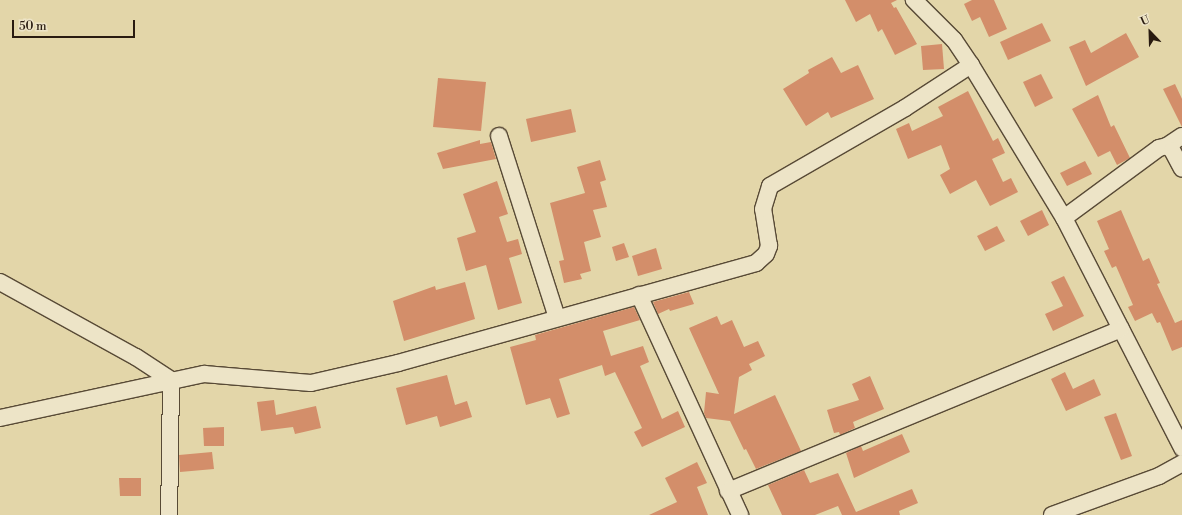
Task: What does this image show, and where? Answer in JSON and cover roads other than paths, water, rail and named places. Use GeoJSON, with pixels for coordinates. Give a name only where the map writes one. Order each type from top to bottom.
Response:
{"type":"FeatureCollection","features":[{"type":"Feature","properties":{"kind":"street"},"geometry":{"type":"LineString","coordinates":[[914,0],[954,40],[971,65],[1064,218],[1182,448]]}},
{"type":"Feature","properties":{"kind":"street"},"geometry":{"type":"LineString","coordinates":[[0,418],[204,374],[311,383],[398,363],[756,263],[766,254],[769,246],[765,202],[770,186],[905,108],[971,65]]}},
{"type":"Feature","properties":{"kind":"street"},"geometry":{"type":"LineString","coordinates":[[499,136],[557,318]]}},
{"type":"Feature","properties":{"kind":"street"},"geometry":{"type":"LineString","coordinates":[[1064,218],[1159,148],[1167,146],[1182,136]]}},
{"type":"Feature","properties":{"kind":"street"},"geometry":{"type":"LineString","coordinates":[[1167,146],[1182,169]]}},
{"type":"Feature","properties":{"kind":"street"},"geometry":{"type":"LineString","coordinates":[[0,282],[136,357],[171,380]]}},
{"type":"Feature","properties":{"kind":"street"},"geometry":{"type":"LineString","coordinates":[[639,295],[740,515]]}},
{"type":"Feature","properties":{"kind":"street"},"geometry":{"type":"LineString","coordinates":[[728,491],[1121,329]]}},
{"type":"Feature","properties":{"kind":"street"},"geometry":{"type":"LineString","coordinates":[[169,515],[171,380]]}},
{"type":"Feature","properties":{"kind":"street"},"geometry":{"type":"LineString","coordinates":[[1052,515],[1159,476],[1182,463]]}}]}
